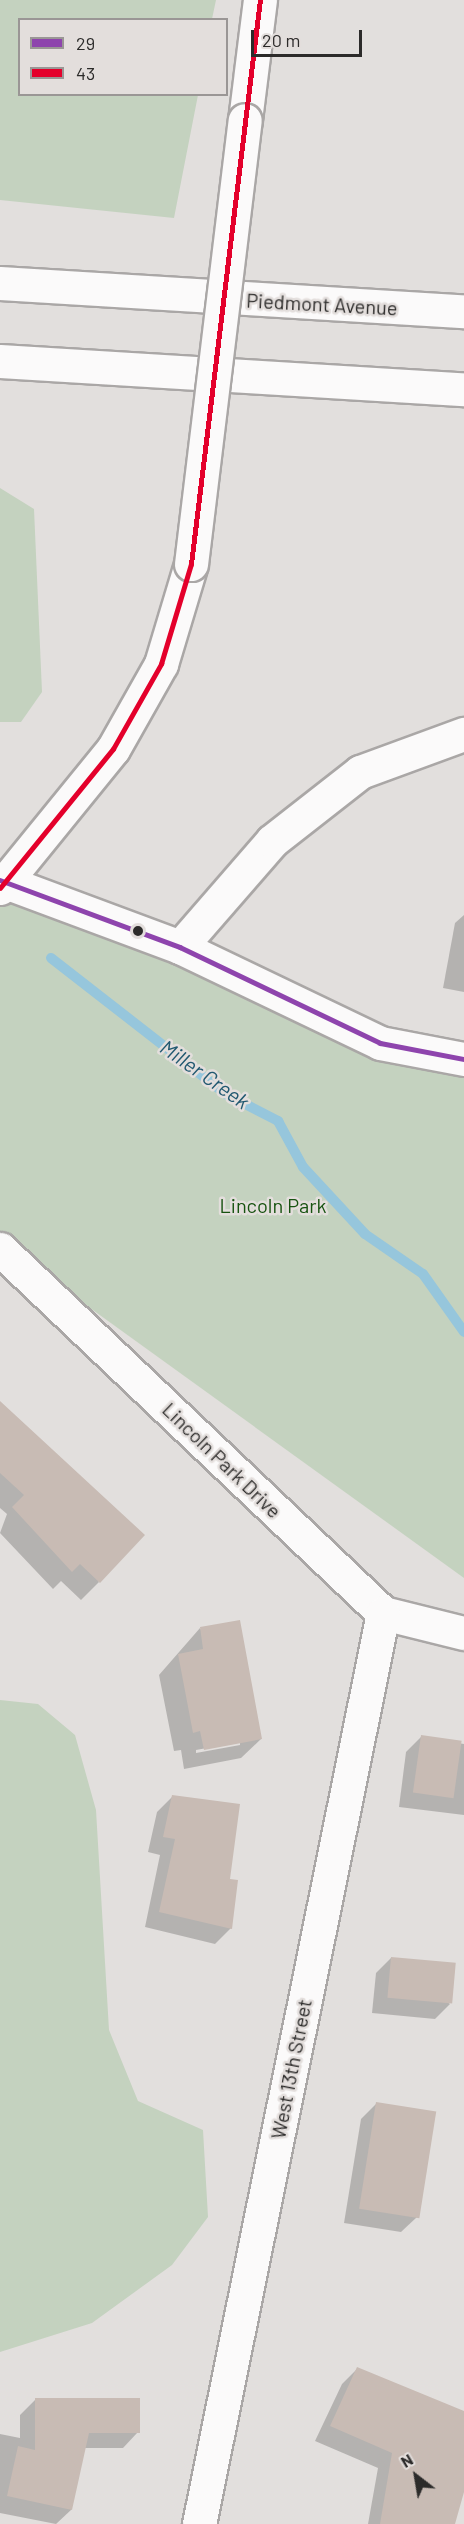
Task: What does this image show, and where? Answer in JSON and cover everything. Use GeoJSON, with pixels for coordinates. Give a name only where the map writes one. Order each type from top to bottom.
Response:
{"type":"FeatureCollection","features":[{"type":"Feature","properties":{"kind":"main road"},"geometry":{"type":"LineString","coordinates":[[260,0],[191,564],[161,664],[113,749],[2,883],[180,947],[380,1043],[464,1059]]}},
{"type":"Feature","properties":{"kind":"main road","name":"Piedmont Avenue"},"geometry":{"type":"LineString","coordinates":[[0,283],[464,311]]}},
{"type":"Feature","properties":{"kind":"main road"},"geometry":{"type":"LineString","coordinates":[[0,361],[464,389]]}},
{"type":"Feature","properties":{"kind":"main road"},"geometry":{"type":"LineString","coordinates":[[180,947],[272,841],[360,772],[464,734]]}},
{"type":"Feature","properties":{"kind":"main road","name":"Lincoln Park Drive"},"geometry":{"type":"LineString","coordinates":[[0,1249],[384,1613],[464,1634]]}},
{"type":"Feature","properties":{"kind":"main road","name":"West 13th Street"},"geometry":{"type":"LineString","coordinates":[[199,2524],[384,1613]]}},
{"type":"Feature","properties":{"kind":"green space"},"geometry":{"type":"Polygon","coordinates":[[[0,0],[216,0],[212,18],[18,18],[18,96],[198,96],[174,218],[0,200],[0,0]]]}},
{"type":"Feature","properties":{"kind":"green space"},"geometry":{"type":"Polygon","coordinates":[[[0,488],[34,509],[42,692],[21,722],[0,722],[0,488]]]}},
{"type":"Feature","properties":{"kind":"green space","name":"Lincoln Park"},"geometry":{"type":"Polygon","coordinates":[[[0,888],[464,1059],[464,1578],[0,1243],[0,888]]]}},
{"type":"Feature","properties":{"kind":"green space"},"geometry":{"type":"Polygon","coordinates":[[[0,1700],[38,1704],[75,1735],[96,1810],[109,2030],[138,2101],[203,2130],[208,2217],[172,2265],[92,2323],[0,2352],[0,1700]]]}},
{"type":"Feature","properties":{"kind":"building"},"geometry":{"type":"Polygon","coordinates":[[[0,1401],[145,1535],[100,1583],[80,1564],[72,1572],[12,1507],[24,1495],[0,1473],[0,1401]]]}},
{"type":"Feature","properties":{"kind":"building"},"geometry":{"type":"Polygon","coordinates":[[[240,1620],[262,1739],[204,1750],[200,1731],[193,1733],[178,1654],[203,1649],[200,1627],[240,1620]]]}},
{"type":"Feature","properties":{"kind":"building"},"geometry":{"type":"Polygon","coordinates":[[[421,1735],[462,1741],[454,1798],[413,1792],[421,1735]]]}},
{"type":"Feature","properties":{"kind":"building"},"geometry":{"type":"Polygon","coordinates":[[[172,1795],[240,1804],[230,1879],[238,1880],[232,1929],[159,1912],[175,1839],[163,1837],[172,1795]]]}},
{"type":"Feature","properties":{"kind":"building"},"geometry":{"type":"Polygon","coordinates":[[[391,1957],[456,1963],[452,2004],[387,1998],[391,1957]]]}},
{"type":"Feature","properties":{"kind":"building"},"geometry":{"type":"Polygon","coordinates":[[[376,2102],[436,2112],[419,2218],[359,2209],[376,2102]]]}},
{"type":"Feature","properties":{"kind":"building"},"geometry":{"type":"Polygon","coordinates":[[[357,2367],[464,2411],[464,2492],[455,2524],[380,2524],[392,2453],[330,2426],[357,2367]]]}},
{"type":"Feature","properties":{"kind":"building"},"geometry":{"type":"Polygon","coordinates":[[[35,2398],[140,2398],[140,2433],[89,2433],[72,2510],[7,2496],[18,2446],[35,2450],[35,2398]]]}},
{"type":"Feature","properties":{"kind":"waterway","name":"Miller Creek"},"geometry":{"type":"LineString","coordinates":[[51,958],[226,1094],[278,1121],[303,1167],[365,1234],[423,1274],[464,1332]]}},
{"type":"Feature","properties":{"kind":"transit line","name":"43"},"geometry":{"type":"LineString","coordinates":[[0,888],[113,749],[161,664],[191,564],[260,0]]}},
{"type":"Feature","properties":{"kind":"transit line","name":"29"},"geometry":{"type":"LineString","coordinates":[[0,880],[180,947],[380,1043],[464,1059]]}}]}
